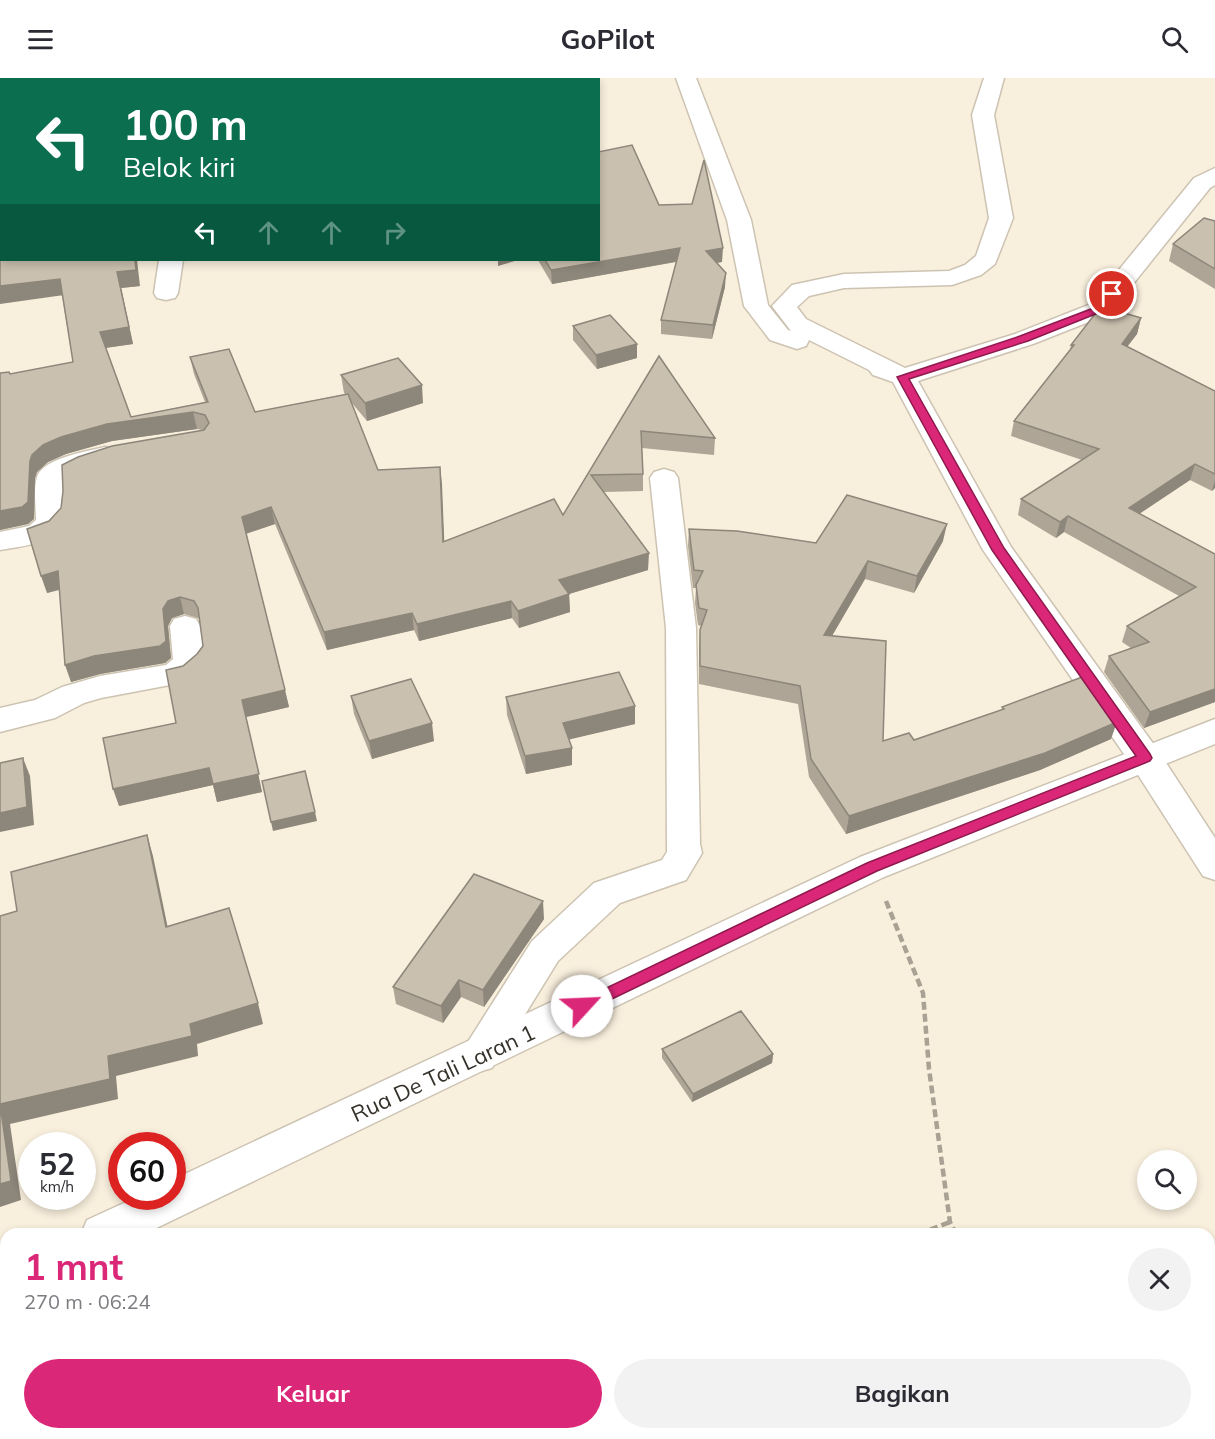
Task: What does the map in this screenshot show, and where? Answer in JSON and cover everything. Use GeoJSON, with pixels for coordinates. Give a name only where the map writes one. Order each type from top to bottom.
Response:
{"type":"FeatureCollection","features":[{"type":"Feature","properties":{"kind":"street"},"geometry":{"type":"LineString","coordinates":[[686,78],[739,220],[756,306],[779,335],[903,377],[1024,339],[1100,309],[1202,183],[1215,174]]}},
{"type":"Feature","properties":{"kind":"street"},"geometry":{"type":"LineString","coordinates":[[994,78],[983,115],[1001,218],[987,259],[973,270],[952,278],[844,281],[801,290],[784,306],[797,324],[903,377],[998,550],[1145,758],[1215,866]]}},
{"type":"Feature","properties":{"kind":"street"},"geometry":{"type":"LineString","coordinates":[[166,293],[171,261]]}},
{"type":"Feature","properties":{"kind":"street"},"geometry":{"type":"LineString","coordinates":[[0,541],[38,533],[50,523],[51,477],[65,466],[126,450]]}},
{"type":"Feature","properties":{"kind":"street"},"geometry":{"type":"LineString","coordinates":[[478,1056],[545,951],[607,893],[674,870],[685,853],[682,844],[681,628],[664,478]]}},
{"type":"Feature","properties":{"kind":"street"},"geometry":{"type":"LineString","coordinates":[[0,720],[44,710],[73,694],[175,674],[189,662],[185,626]]}},
{"type":"Feature","properties":{"kind":"street","name":"Rua De Tali Laran 1"},"geometry":{"type":"LineString","coordinates":[[115,1228],[872,867],[1215,731]]}},
{"type":"Feature","properties":{"kind":"path"},"geometry":{"type":"LineString","coordinates":[[872,867],[923,993],[929,1069],[950,1222],[953,1228]]}},
{"type":"Feature","properties":{"kind":"path"},"geometry":{"type":"LineString","coordinates":[[934,1228],[950,1222]]}},
{"type":"Feature","properties":{"kind":"building"},"geometry":{"type":"Polygon","coordinates":[[[632,145],[659,205],[692,204],[704,160],[723,248],[706,251],[726,273],[713,325],[661,320],[680,248],[551,270],[546,261],[600,261],[600,152],[632,145]]]}},
{"type":"Feature","properties":{"kind":"building"},"geometry":{"type":"Polygon","coordinates":[[[1204,218],[1215,221],[1215,269],[1173,244],[1204,218]]]}},
{"type":"Feature","properties":{"kind":"building"},"geometry":{"type":"Polygon","coordinates":[[[0,261],[135,261],[136,270],[117,272],[129,327],[100,332],[131,417],[208,402],[190,357],[229,349],[255,412],[348,394],[378,470],[440,467],[443,542],[554,499],[563,515],[659,356],[715,438],[641,431],[643,474],[591,475],[649,553],[559,580],[569,594],[518,611],[511,601],[417,624],[412,613],[324,632],[271,507],[242,517],[285,690],[242,700],[259,774],[213,784],[209,768],[113,789],[103,738],[176,723],[166,670],[183,666],[203,646],[198,608],[194,601],[180,597],[168,601],[163,609],[166,641],[160,646],[94,656],[65,665],[58,571],[41,576],[27,529],[49,521],[61,508],[62,465],[112,446],[204,430],[209,423],[205,415],[193,412],[107,424],[61,437],[43,445],[32,455],[28,502],[22,507],[0,511],[0,373],[9,372],[10,374],[73,362],[60,279],[0,286],[0,261]]]}},
{"type":"Feature","properties":{"kind":"building"},"geometry":{"type":"Polygon","coordinates":[[[1101,306],[1141,318],[1122,344],[1215,391],[1215,474],[1195,464],[1129,508],[1215,554],[1215,689],[1150,712],[1109,656],[1149,642],[1127,626],[1196,587],[1068,516],[1060,522],[1021,499],[1099,449],[1014,421],[1074,345],[1071,345],[1101,306]]]}},
{"type":"Feature","properties":{"kind":"building"},"geometry":{"type":"Polygon","coordinates":[[[610,315],[637,344],[596,355],[573,326],[610,315]]]}},
{"type":"Feature","properties":{"kind":"building"},"geometry":{"type":"Polygon","coordinates":[[[398,358],[422,385],[365,403],[341,375],[398,358]]]}},
{"type":"Feature","properties":{"kind":"building"},"geometry":{"type":"Polygon","coordinates":[[[847,495],[947,524],[917,576],[868,561],[824,635],[886,641],[883,741],[909,733],[914,740],[1004,709],[1002,707],[1085,676],[1117,722],[1045,753],[849,816],[811,759],[800,686],[700,666],[700,630],[707,610],[699,608],[696,585],[703,571],[694,570],[689,529],[737,531],[816,543],[847,495]]]}},
{"type":"Feature","properties":{"kind":"building"},"geometry":{"type":"Polygon","coordinates":[[[619,672],[635,706],[563,723],[572,748],[525,756],[506,697],[619,672]]]}},
{"type":"Feature","properties":{"kind":"building"},"geometry":{"type":"Polygon","coordinates":[[[411,679],[432,723],[369,741],[351,696],[411,679]]]}},
{"type":"Feature","properties":{"kind":"building"},"geometry":{"type":"Polygon","coordinates":[[[23,758],[27,807],[0,813],[0,763],[23,758]]]}},
{"type":"Feature","properties":{"kind":"building"},"geometry":{"type":"Polygon","coordinates":[[[305,771],[315,812],[271,822],[262,781],[305,771]]]}},
{"type":"Feature","properties":{"kind":"building"},"geometry":{"type":"Polygon","coordinates":[[[147,835],[166,927],[229,908],[258,1003],[190,1024],[192,1036],[108,1056],[110,1079],[0,1104],[0,916],[17,911],[11,872],[147,835]]]}},
{"type":"Feature","properties":{"kind":"building"},"geometry":{"type":"Polygon","coordinates":[[[474,874],[543,901],[483,990],[459,980],[441,1006],[393,987],[474,874]]]}},
{"type":"Feature","properties":{"kind":"building"},"geometry":{"type":"Polygon","coordinates":[[[741,1011],[773,1054],[693,1094],[662,1049],[741,1011]]]}},
{"type":"Feature","properties":{"kind":"building"},"geometry":{"type":"Polygon","coordinates":[[[0,1104],[11,1181],[0,1184],[0,1104]]]}},
{"type":"Feature","properties":{"kind":"route"},"geometry":{"type":"LineString","coordinates":[[582,1006],[872,867],[1145,758],[998,550],[903,377],[1024,339],[1100,309],[1112,294]]}}]}
